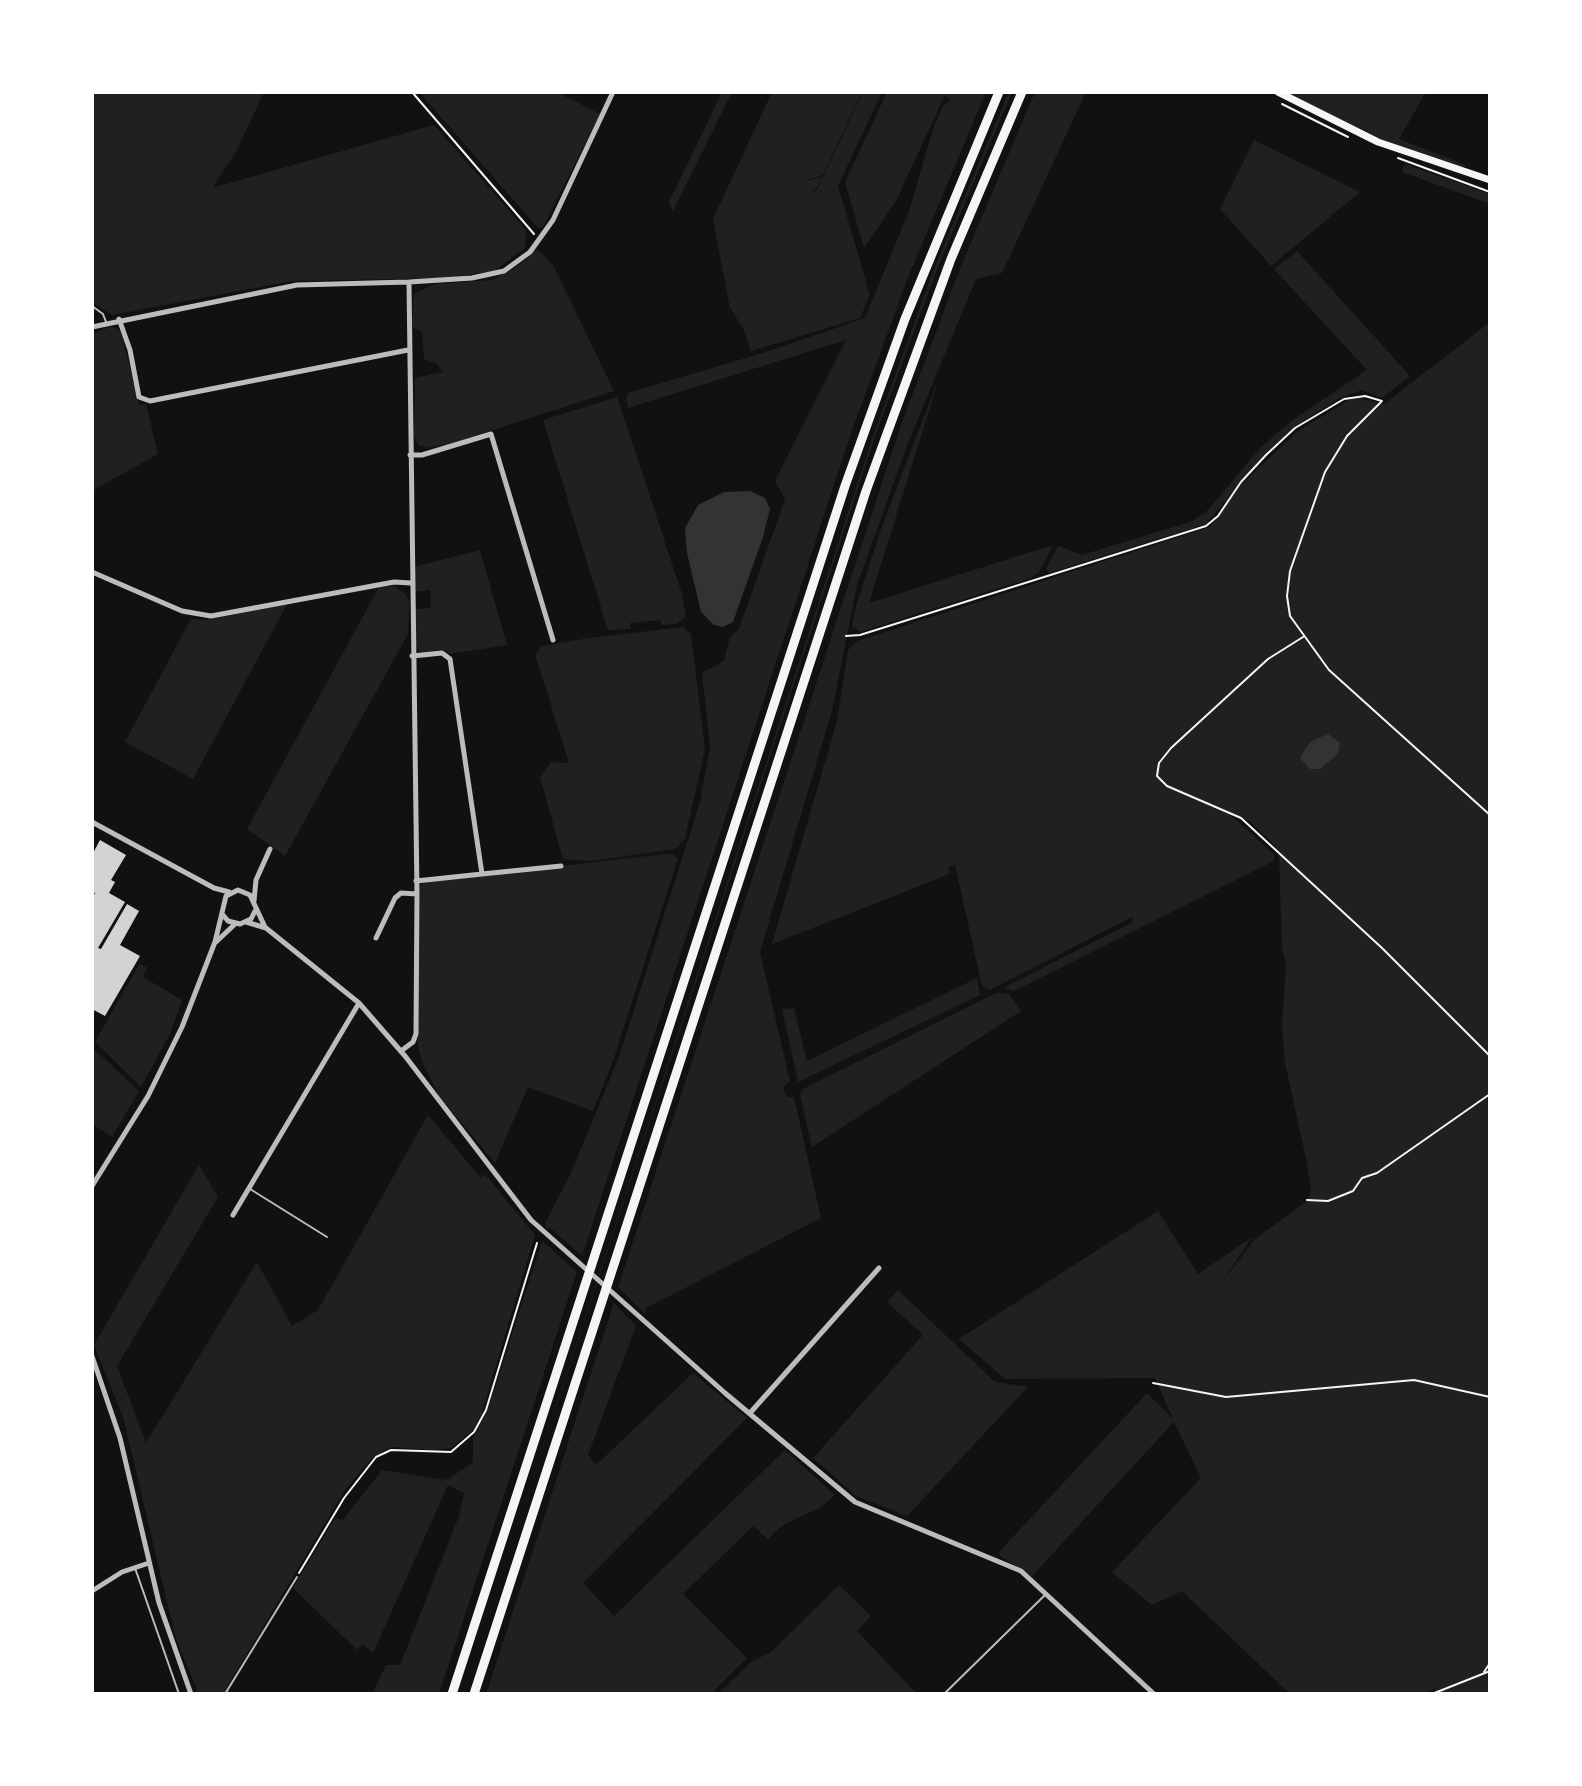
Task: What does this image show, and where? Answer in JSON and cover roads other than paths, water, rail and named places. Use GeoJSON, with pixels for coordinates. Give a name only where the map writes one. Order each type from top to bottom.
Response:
{"type":"FeatureCollection","features":[{"type":"Feature","properties":{"kind":"highway"},"geometry":{"type":"LineString","coordinates":[[452,1694],[845,486],[905,319],[999,92]]}},
{"type":"Feature","properties":{"kind":"highway"},"geometry":{"type":"LineString","coordinates":[[474,1694],[866,491],[946,272],[1022,92]]}},
{"type":"Feature","properties":{"kind":"main road"},"geometry":{"type":"LineString","coordinates":[[1278,92],[1359,135],[1424,160],[1490,180]]}},
{"type":"Feature","properties":{"kind":"street"},"geometry":{"type":"LineString","coordinates":[[92,327],[119,319],[297,285],[472,278],[504,271],[522,260],[539,240],[565,198],[613,92]]}},
{"type":"Feature","properties":{"kind":"street"},"geometry":{"type":"LineString","coordinates":[[401,1051],[413,1042],[416,1034],[409,282]]}},
{"type":"Feature","properties":{"kind":"street"},"geometry":{"type":"LineString","coordinates":[[119,319],[139,397],[150,401],[408,350]]}},
{"type":"Feature","properties":{"kind":"street"},"geometry":{"type":"LineString","coordinates":[[410,455],[422,455],[491,434],[553,640]]}},
{"type":"Feature","properties":{"kind":"street"},"geometry":{"type":"LineString","coordinates":[[92,572],[182,611],[211,616],[394,582],[411,583]]}},
{"type":"Feature","properties":{"kind":"street"},"geometry":{"type":"LineString","coordinates":[[412,656],[442,653],[450,659],[482,874]]}},
{"type":"Feature","properties":{"kind":"street"},"geometry":{"type":"LineString","coordinates":[[92,822],[214,888],[230,893],[242,891],[256,880]]}},
{"type":"Feature","properties":{"kind":"street"},"geometry":{"type":"LineString","coordinates":[[270,849],[256,880],[254,901],[255,910],[266,928],[359,1003],[401,1051],[517,1204],[558,1245],[855,1502],[1009,1564],[1154,1694]]}},
{"type":"Feature","properties":{"kind":"street"},"geometry":{"type":"LineString","coordinates":[[416,881],[561,866]]}},
{"type":"Feature","properties":{"kind":"street"},"geometry":{"type":"LineString","coordinates":[[92,1186],[166,1061],[215,942],[223,914],[223,901],[214,888]]}},
{"type":"Feature","properties":{"kind":"street"},"geometry":{"type":"LineString","coordinates":[[242,891],[254,901]]}},
{"type":"Feature","properties":{"kind":"street"},"geometry":{"type":"LineString","coordinates":[[223,901],[230,893]]}},
{"type":"Feature","properties":{"kind":"street"},"geometry":{"type":"LineString","coordinates":[[376,938],[395,898],[401,893],[417,894]]}},
{"type":"Feature","properties":{"kind":"street"},"geometry":{"type":"LineString","coordinates":[[246,922],[255,910]]}},
{"type":"Feature","properties":{"kind":"street"},"geometry":{"type":"LineString","coordinates":[[223,914],[236,924]]}},
{"type":"Feature","properties":{"kind":"street"},"geometry":{"type":"LineString","coordinates":[[215,942],[236,924],[246,922],[266,928]]}},
{"type":"Feature","properties":{"kind":"street"},"geometry":{"type":"LineString","coordinates":[[233,1215],[359,1003]]}},
{"type":"Feature","properties":{"kind":"street"},"geometry":{"type":"LineString","coordinates":[[750,1413],[879,1268]]}},
{"type":"Feature","properties":{"kind":"street"},"geometry":{"type":"LineString","coordinates":[[92,1356],[120,1438],[172,1646],[191,1694]]}},
{"type":"Feature","properties":{"kind":"street"},"geometry":{"type":"LineString","coordinates":[[92,1591],[135,1566],[149,1563]]}},
{"type":"Feature","properties":{"kind":"lane"},"geometry":{"type":"LineString","coordinates":[[92,306],[103,314],[106,322]]}},
{"type":"Feature","properties":{"kind":"lane"},"geometry":{"type":"LineString","coordinates":[[249,1188],[327,1237]]}},
{"type":"Feature","properties":{"kind":"lane"},"geometry":{"type":"LineString","coordinates":[[135,1566],[179,1694]]}},
{"type":"Feature","properties":{"kind":"lane"},"geometry":{"type":"LineString","coordinates":[[225,1694],[297,1577]]}},
{"type":"Feature","properties":{"kind":"lane"},"geometry":{"type":"LineString","coordinates":[[944,1694],[1045,1594]]}}]}
